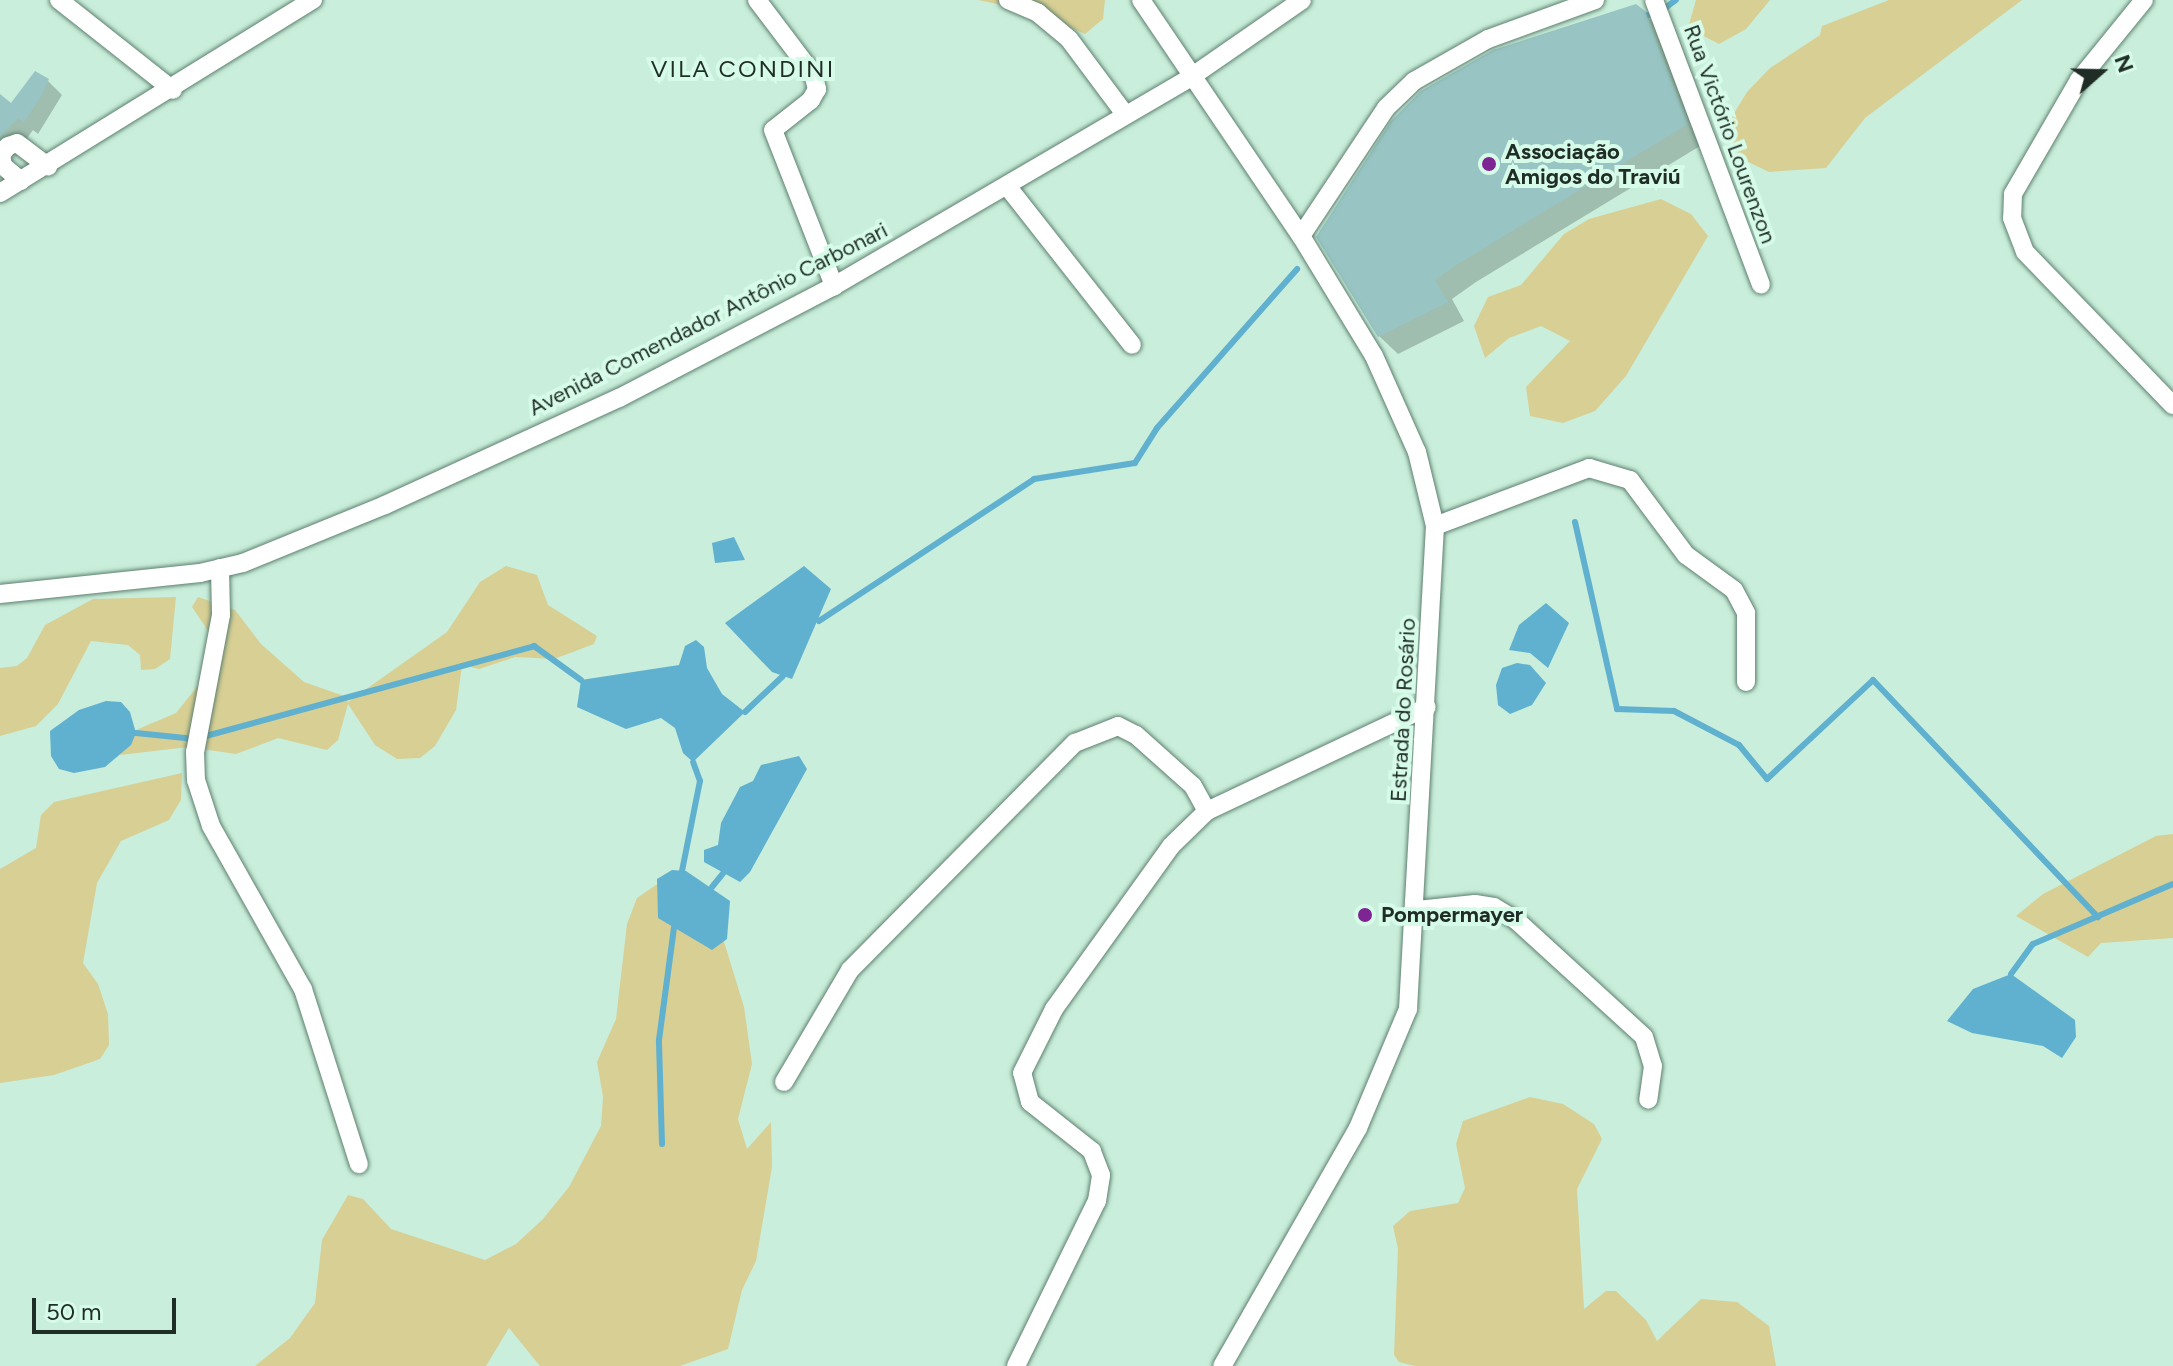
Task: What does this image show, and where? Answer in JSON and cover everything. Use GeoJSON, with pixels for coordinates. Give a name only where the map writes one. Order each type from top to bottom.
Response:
{"type":"FeatureCollection","features":[{"type":"Feature","properties":{"kind":"street"},"geometry":{"type":"LineString","coordinates":[[59,0],[173,90]]}},
{"type":"Feature","properties":{"kind":"street"},"geometry":{"type":"LineString","coordinates":[[0,193],[173,90],[313,0]]}},
{"type":"Feature","properties":{"kind":"street"},"geometry":{"type":"LineString","coordinates":[[757,0],[813,74],[817,89],[811,100],[773,130],[834,286]]}},
{"type":"Feature","properties":{"kind":"street"},"geometry":{"type":"LineString","coordinates":[[1008,0],[1038,13],[1069,39],[1125,114]]}},
{"type":"Feature","properties":{"kind":"street","name":"Estrada do Rosário"},"geometry":{"type":"LineString","coordinates":[[1141,0],[1301,236],[1399,404],[1435,526],[1417,910],[1408,1009],[1379,1085],[1222,1366]]}},
{"type":"Feature","properties":{"kind":"street","name":"Avenida Comendador Antônio Carbonari"},"geometry":{"type":"LineString","coordinates":[[0,594],[147,581],[220,568],[385,505],[619,398],[834,286],[1191,77],[1302,0]]}},
{"type":"Feature","properties":{"kind":"street"},"geometry":{"type":"LineString","coordinates":[[1301,236],[1386,108],[1414,81],[1488,39],[1595,0]]}},
{"type":"Feature","properties":{"kind":"street","name":"Rua Victório Lourenzon"},"geometry":{"type":"LineString","coordinates":[[1654,0],[1761,285]]}},
{"type":"Feature","properties":{"kind":"street"},"geometry":{"type":"LineString","coordinates":[[2144,0],[2079,80],[2013,194],[2012,218],[2025,252],[2173,405]]}},
{"type":"Feature","properties":{"kind":"street"},"geometry":{"type":"LineString","coordinates":[[21,181],[3,166],[1,155],[8,146],[17,143],[48,166]]}},
{"type":"Feature","properties":{"kind":"street"},"geometry":{"type":"LineString","coordinates":[[1007,186],[1132,345]]}},
{"type":"Feature","properties":{"kind":"street"},"geometry":{"type":"LineString","coordinates":[[1435,526],[1589,468],[1630,480],[1686,555],[1734,590],[1746,613],[1746,682]]}},
{"type":"Feature","properties":{"kind":"street"},"geometry":{"type":"LineString","coordinates":[[220,568],[221,615],[195,752],[196,780],[211,826],[303,989],[359,1164]]}},
{"type":"Feature","properties":{"kind":"street"},"geometry":{"type":"LineString","coordinates":[[1016,1366],[1097,1201],[1101,1175],[1092,1151],[1030,1102],[1022,1073],[1054,1009],[1171,846],[1207,811],[1427,707]]}},
{"type":"Feature","properties":{"kind":"street"},"geometry":{"type":"LineString","coordinates":[[784,1082],[850,970],[1075,743],[1118,726],[1136,735],[1193,786],[1207,811]]}},
{"type":"Feature","properties":{"kind":"street"},"geometry":{"type":"LineString","coordinates":[[1417,910],[1475,904],[1494,907],[1516,920],[1644,1037],[1653,1066],[1648,1100]]}},
{"type":"Feature","properties":{"kind":"shaded area"},"geometry":{"type":"Polygon","coordinates":[[[978,0],[1105,0],[1103,19],[1085,34],[1034,12],[978,0]]]}},
{"type":"Feature","properties":{"kind":"shaded area"},"geometry":{"type":"Polygon","coordinates":[[[1696,0],[1770,0],[1746,29],[1719,44],[1688,28],[1696,0]]]}},
{"type":"Feature","properties":{"kind":"shaded area"},"geometry":{"type":"Polygon","coordinates":[[[1889,0],[2022,0],[1865,118],[1826,168],[1769,172],[1738,157],[1727,125],[1747,92],[1770,68],[1820,35],[1822,26],[1889,0]]]}},
{"type":"Feature","properties":{"kind":"shaded area"},"geometry":{"type":"Polygon","coordinates":[[[1661,199],[1691,214],[1708,236],[1626,376],[1595,411],[1563,423],[1530,416],[1526,387],[1570,341],[1541,326],[1509,338],[1485,358],[1474,326],[1488,297],[1521,285],[1564,234],[1589,219],[1661,199]]]}},
{"type":"Feature","properties":{"kind":"shaded area"},"geometry":{"type":"Polygon","coordinates":[[[506,566],[537,575],[548,605],[597,636],[594,644],[554,659],[515,657],[479,669],[462,665],[456,710],[435,746],[420,758],[397,759],[375,745],[348,704],[338,740],[327,750],[278,738],[236,754],[188,747],[120,755],[136,730],[176,713],[213,667],[215,641],[192,607],[198,597],[235,610],[261,644],[304,682],[344,696],[348,702],[447,632],[480,582],[506,566]]]}},
{"type":"Feature","properties":{"kind":"shaded area"},"geometry":{"type":"Polygon","coordinates":[[[176,597],[170,659],[155,669],[141,670],[140,655],[128,645],[91,641],[58,704],[36,726],[0,736],[0,668],[17,666],[27,658],[45,625],[93,599],[176,597]]]}},
{"type":"Feature","properties":{"kind":"shaded area"},"geometry":{"type":"Polygon","coordinates":[[[182,773],[181,800],[169,820],[121,841],[97,883],[83,963],[98,984],[108,1014],[109,1045],[100,1059],[54,1075],[0,1083],[0,869],[36,848],[41,815],[54,802],[182,773]]]}},
{"type":"Feature","properties":{"kind":"shaded area"},"geometry":{"type":"Polygon","coordinates":[[[2173,834],[2173,938],[2101,943],[2088,957],[2016,916],[2043,894],[2156,836],[2173,834]]]}},
{"type":"Feature","properties":{"kind":"shaded area"},"geometry":{"type":"Polygon","coordinates":[[[669,876],[717,919],[744,1007],[752,1064],[738,1119],[747,1149],[771,1122],[772,1167],[756,1261],[742,1290],[728,1349],[680,1366],[540,1366],[509,1328],[486,1366],[255,1366],[290,1338],[315,1303],[322,1240],[348,1195],[363,1199],[391,1229],[485,1260],[516,1244],[543,1219],[569,1187],[601,1126],[603,1097],[597,1062],[616,1019],[627,924],[637,898],[669,876]]]}},
{"type":"Feature","properties":{"kind":"shaded area"},"geometry":{"type":"Polygon","coordinates":[[[1530,1097],[1563,1104],[1594,1124],[1602,1139],[1577,1189],[1584,1309],[1606,1291],[1616,1291],[1646,1320],[1657,1341],[1701,1299],[1737,1302],[1769,1326],[1776,1366],[1415,1366],[1399,1362],[1394,1355],[1398,1249],[1393,1226],[1410,1211],[1458,1203],[1465,1188],[1456,1144],[1463,1121],[1530,1097]]]}},
{"type":"Feature","properties":{"kind":"water"},"geometry":{"type":"Polygon","coordinates":[[[734,537],[745,560],[715,563],[712,543],[734,537]]]}},
{"type":"Feature","properties":{"kind":"water"},"geometry":{"type":"Polygon","coordinates":[[[804,566],[831,589],[792,679],[772,672],[725,623],[804,566]]]}},
{"type":"Feature","properties":{"kind":"water"},"geometry":{"type":"Polygon","coordinates":[[[1546,603],[1569,623],[1548,668],[1530,653],[1509,650],[1519,625],[1546,603]]]}},
{"type":"Feature","properties":{"kind":"water"},"geometry":{"type":"Polygon","coordinates":[[[696,640],[704,647],[707,668],[722,694],[745,712],[693,762],[683,753],[675,728],[661,718],[626,729],[577,707],[581,680],[679,665],[685,646],[696,640]]]}},
{"type":"Feature","properties":{"kind":"water"},"geometry":{"type":"Polygon","coordinates":[[[1517,663],[1530,665],[1546,683],[1532,705],[1510,714],[1498,705],[1496,685],[1502,668],[1517,663]]]}},
{"type":"Feature","properties":{"kind":"water"},"geometry":{"type":"Polygon","coordinates":[[[106,701],[121,702],[130,712],[136,733],[131,745],[105,767],[74,773],[59,769],[51,756],[50,731],[79,710],[106,701]]]}},
{"type":"Feature","properties":{"kind":"water"},"geometry":{"type":"Polygon","coordinates":[[[799,756],[807,769],[750,872],[740,882],[704,862],[704,850],[718,845],[721,823],[740,787],[753,781],[761,765],[799,756]]]}},
{"type":"Feature","properties":{"kind":"water"},"geometry":{"type":"Polygon","coordinates":[[[672,870],[686,871],[730,901],[727,939],[712,950],[658,918],[657,879],[672,870]]]}},
{"type":"Feature","properties":{"kind":"water"},"geometry":{"type":"Polygon","coordinates":[[[2011,974],[2075,1020],[2076,1037],[2062,1058],[2043,1046],[1972,1033],[1947,1021],[1973,989],[2011,974]]]}},
{"type":"Feature","properties":{"kind":"building","name":"Associação Amigos do Traviú"},"geometry":{"type":"Polygon","coordinates":[[[1636,4],[1645,11],[1688,124],[1458,264],[1435,280],[1448,302],[1378,337],[1316,237],[1391,121],[1421,91],[1493,50],[1636,4]]]}},
{"type":"Feature","properties":{"kind":"building"},"geometry":{"type":"Polygon","coordinates":[[[35,71],[49,79],[40,98],[24,122],[18,118],[0,137],[0,94],[11,103],[35,71]]]}},
{"type":"Feature","properties":{"kind":"waterway"},"geometry":{"type":"LineString","coordinates":[[1639,17],[1658,13],[1676,0]]}},
{"type":"Feature","properties":{"kind":"waterway"},"geometry":{"type":"LineString","coordinates":[[819,621],[1034,479],[1135,463],[1157,428],[1297,269]]}},
{"type":"Feature","properties":{"kind":"waterway"},"geometry":{"type":"LineString","coordinates":[[1575,522],[1617,709],[1674,711],[1739,745],[1767,779],[1873,680],[2098,917]]}},
{"type":"Feature","properties":{"kind":"waterway"},"geometry":{"type":"LineString","coordinates":[[136,733],[195,739],[534,646],[581,680]]}},
{"type":"Feature","properties":{"kind":"waterway"},"geometry":{"type":"LineString","coordinates":[[745,712],[783,676]]}},
{"type":"Feature","properties":{"kind":"waterway"},"geometry":{"type":"LineString","coordinates":[[682,871],[700,781],[693,762]]}},
{"type":"Feature","properties":{"kind":"waterway"},"geometry":{"type":"LineString","coordinates":[[712,887],[726,870]]}},
{"type":"Feature","properties":{"kind":"waterway"},"geometry":{"type":"LineString","coordinates":[[2011,974],[2033,944],[2173,884]]}},
{"type":"Feature","properties":{"kind":"waterway"},"geometry":{"type":"LineString","coordinates":[[662,1144],[659,1040],[674,927]]}},
{"type":"Feature","properties":{"kind":"place","name":"Associação Amigos do Traviú"},"geometry":{"type":"Point","coordinates":[1489,164]}},
{"type":"Feature","properties":{"kind":"place","name":"Pompermayer"},"geometry":{"type":"Point","coordinates":[1365,915]}},
{"type":"Feature","properties":{"kind":"district","name":"VILA CONDINI"},"geometry":{"type":"Point","coordinates":[743,69]}}]}
